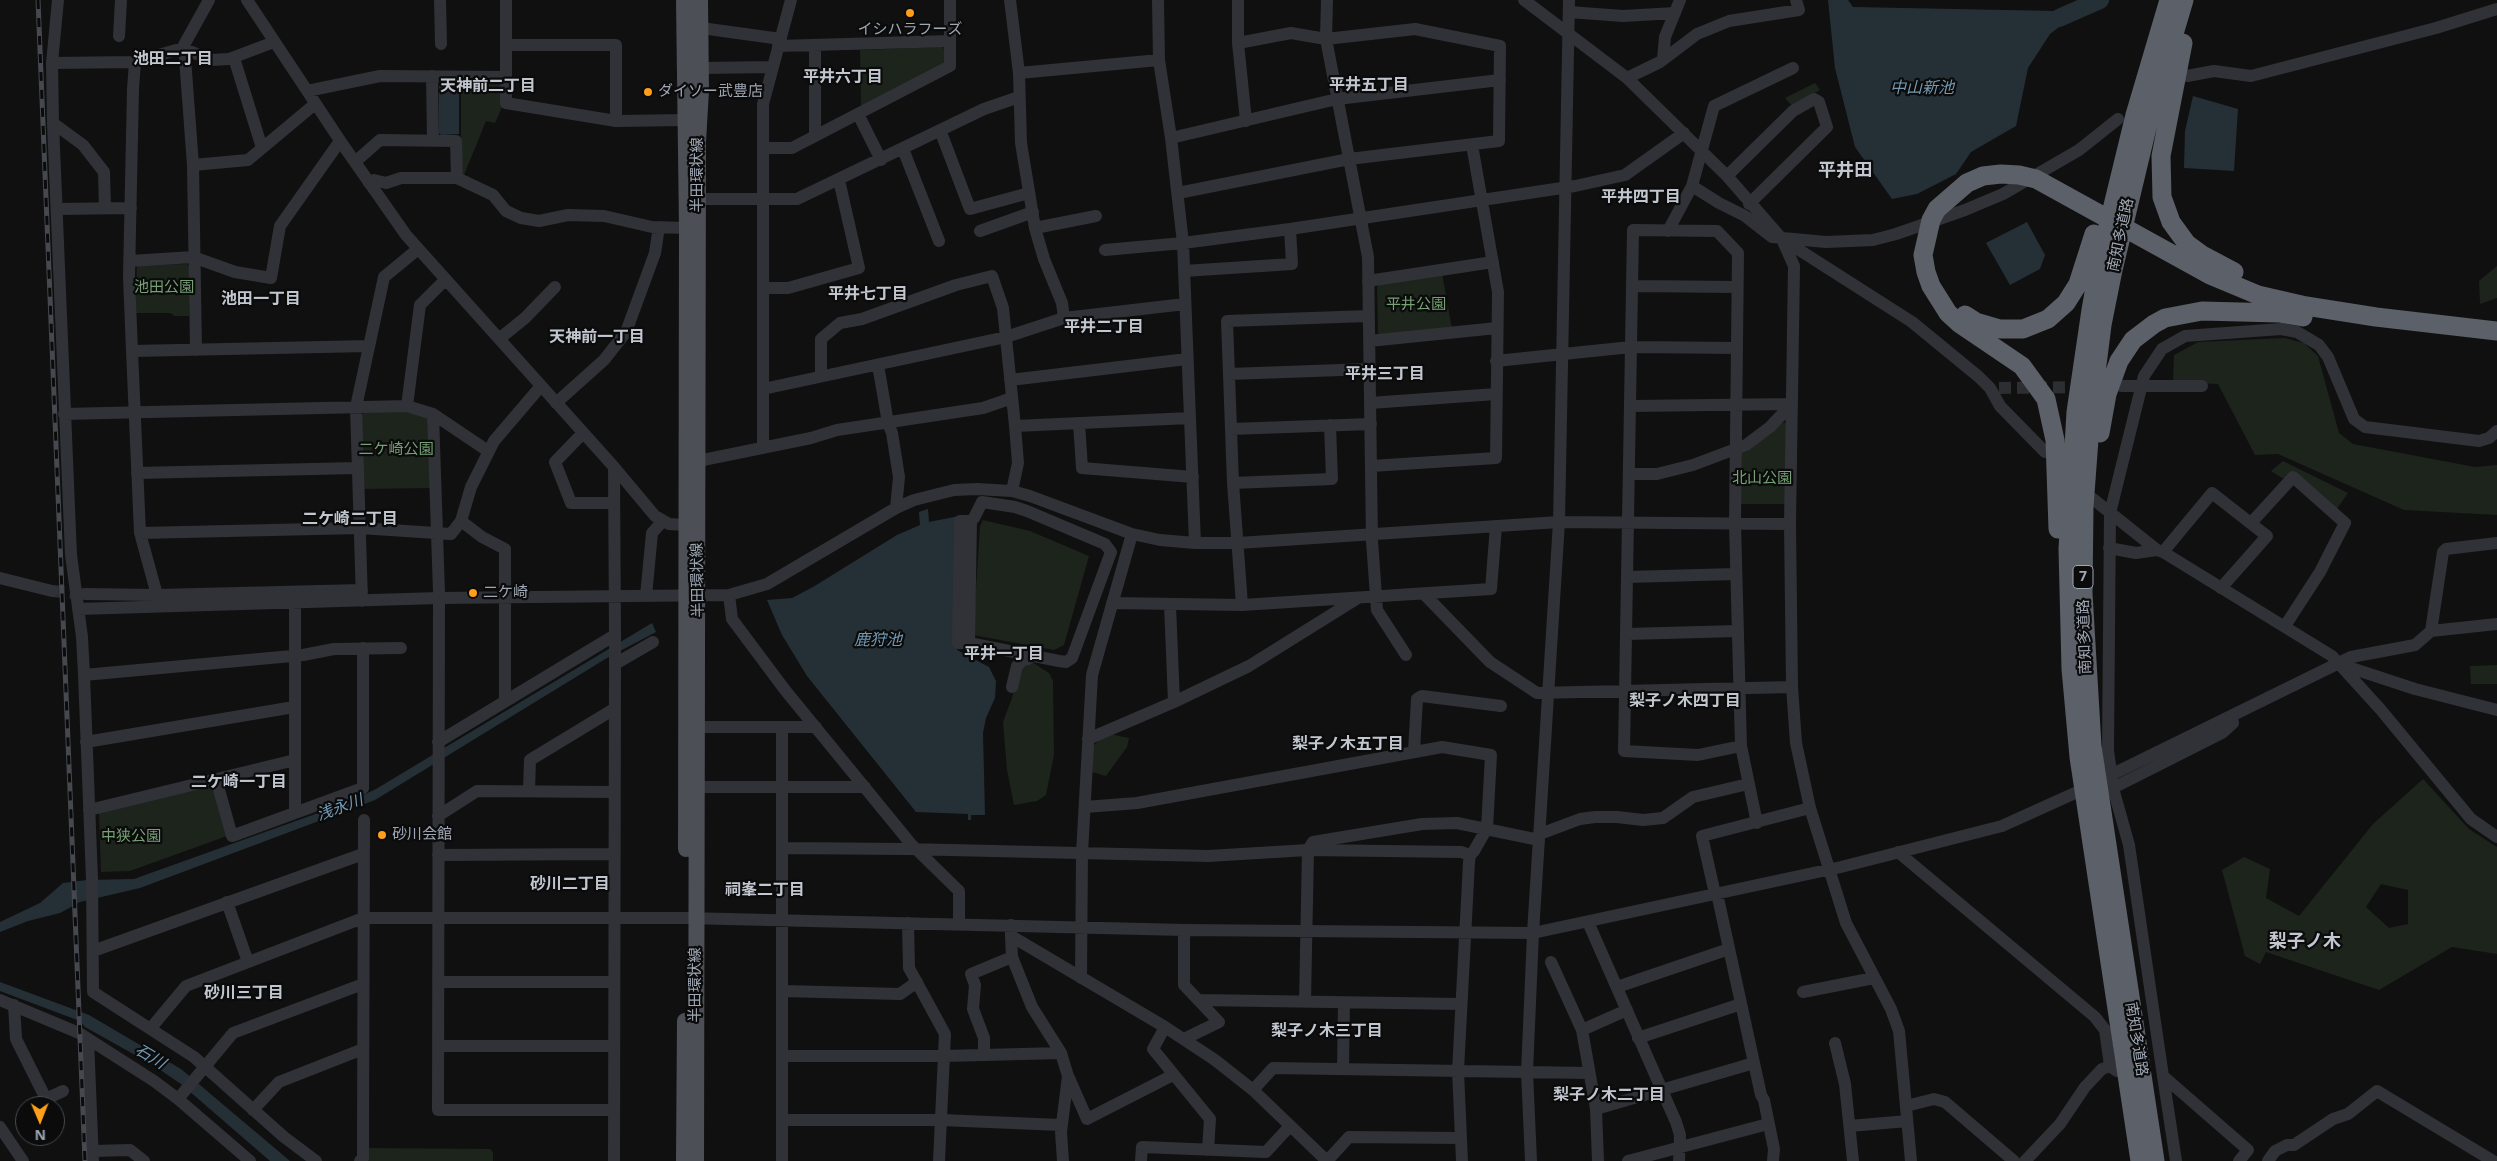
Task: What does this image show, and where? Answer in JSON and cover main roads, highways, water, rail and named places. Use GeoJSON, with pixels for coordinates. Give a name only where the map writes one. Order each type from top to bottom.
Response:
{"type":"FeatureCollection","features":[{"type":"Feature","properties":{"kind":"highway","name":"南知多道路"},"geometry":{"type":"LineString","coordinates":[[2155,1161],[2077,635],[2087,455],[2102,326],[2127,205],[2151,111],[2184,0]]}},
{"type":"Feature","properties":{"kind":"highway"},"geometry":{"type":"LineString","coordinates":[[2192,0],[2161,156],[2160,183],[2164,206],[2175,230],[2194,250],[2217,264],[2275,289],[2306,306]]}},
{"type":"Feature","properties":{"kind":"highway","name":"南知多道路"},"geometry":{"type":"LineString","coordinates":[[2140,1161],[2079,757],[2077,635],[2070,506],[2076,412],[2102,249],[2135,115],[2168,5]]}},
{"type":"Feature","properties":{"kind":"highway"},"geometry":{"type":"LineString","coordinates":[[1931,242],[1942,287],[1950,301],[1963,314],[1976,322],[2000,329],[2023,329],[2048,319],[2060,309],[2072,295],[2083,271],[2148,46],[2168,5]]}},
{"type":"Feature","properties":{"kind":"highway"},"geometry":{"type":"LineString","coordinates":[[2077,635],[2059,556],[2055,440],[2046,399],[2022,366],[1960,324],[1948,313],[1931,286],[1926,272],[1924,255],[1931,242],[1937,209],[1948,197],[1967,183],[1983,176],[2019,174],[2036,179],[2208,284],[2279,313]]}},
{"type":"Feature","properties":{"kind":"highway"},"geometry":{"type":"LineString","coordinates":[[2132,238],[2246,290],[2306,306],[2497,331]]}},
{"type":"Feature","properties":{"kind":"highway"},"geometry":{"type":"LineString","coordinates":[[2077,635],[2090,607],[2093,484],[2108,394],[2125,350],[2143,330],[2165,318],[2185,313],[2279,313],[2497,343]]}},
{"type":"Feature","properties":{"kind":"main road","name":"半田環状線"},"geometry":{"type":"LineString","coordinates":[[684,0],[686,525],[692,597],[698,787],[691,918],[684,1161]]}},
{"type":"Feature","properties":{"kind":"main road","name":"半田環状線"},"geometry":{"type":"LineString","coordinates":[[696,1161],[691,918],[692,597],[698,461],[700,0]]}},
{"type":"Feature","properties":{"kind":"water","name":"中山新池"},"geometry":{"type":"Polygon","coordinates":[[[1828,0],[1848,0],[1853,7],[2054,11],[2063,24],[2050,34],[2028,68],[2016,126],[1971,152],[1956,174],[1917,194],[1892,199],[1855,147],[1835,68],[1828,0]]]}},
{"type":"Feature","properties":{"kind":"water"},"geometry":{"type":"Polygon","coordinates":[[[459,82],[459,134],[441,135],[439,133],[439,85],[441,83],[459,82]]]}},
{"type":"Feature","properties":{"kind":"water"},"geometry":{"type":"Polygon","coordinates":[[[2193,96],[2238,109],[2234,171],[2184,168],[2185,131],[2193,96]]]}},
{"type":"Feature","properties":{"kind":"water"},"geometry":{"type":"Polygon","coordinates":[[[2027,222],[2045,255],[2040,269],[2010,285],[1986,243],[2027,222]]]}},
{"type":"Feature","properties":{"kind":"water","name":"鹿狩池"},"geometry":{"type":"Polygon","coordinates":[[[928,509],[929,522],[959,516],[957,650],[989,667],[996,681],[995,698],[986,718],[983,733],[985,815],[971,815],[971,820],[968,820],[968,814],[916,812],[807,676],[782,635],[767,600],[792,598],[813,587],[897,535],[920,525],[919,512],[928,509]]]}},
{"type":"Feature","properties":{"kind":"water","name":"浅永川"},"geometry":{"type":"Polygon","coordinates":[[[652,623],[656,632],[607,658],[375,800],[140,888],[80,902],[60,913],[28,921],[0,932],[0,922],[40,903],[63,883],[87,880],[134,879],[346,803],[376,789],[652,623]]]}},
{"type":"Feature","properties":{"kind":"water","name":"石川"},"geometry":{"type":"Polygon","coordinates":[[[0,982],[89,1015],[181,1069],[290,1161],[270,1161],[181,1084],[153,1065],[85,1027],[80,1021],[0,991],[0,982]]]}},
{"type":"Feature","properties":{"kind":"waterway"},"geometry":{"type":"LineString","coordinates":[[2059,18],[2100,0]]}},
{"type":"Feature","properties":{"kind":"tunnel"},"geometry":{"type":"LineString","coordinates":[[1999,388],[2086,387]]}},
{"type":"Feature","properties":{"kind":"tunnel"},"geometry":{"type":"LineString","coordinates":[[52,591],[85,594]]}},
{"type":"Feature","properties":{"kind":"railway"},"geometry":{"type":"LineString","coordinates":[[38,0],[85,1161]]}},
{"type":"Feature","properties":{"kind":"place","name":"イシハラフーズ"},"geometry":{"type":"Point","coordinates":[910,13]}},
{"type":"Feature","properties":{"kind":"place","name":"ダイソー武豊店"},"geometry":{"type":"Point","coordinates":[648,92]}},
{"type":"Feature","properties":{"kind":"place","name":"二ケ崎"},"geometry":{"type":"Point","coordinates":[473,593]}},
{"type":"Feature","properties":{"kind":"place","name":"砂川会館"},"geometry":{"type":"Point","coordinates":[382,835]}},
{"type":"Feature","properties":{"kind":"district","name":"池田二丁目"},"geometry":{"type":"Point","coordinates":[173,59]}},
{"type":"Feature","properties":{"kind":"district","name":"平井六丁目"},"geometry":{"type":"Point","coordinates":[843,77]}},
{"type":"Feature","properties":{"kind":"district","name":"平井五丁目"},"geometry":{"type":"Point","coordinates":[1369,85]}},
{"type":"Feature","properties":{"kind":"district","name":"天神前二丁目"},"geometry":{"type":"Point","coordinates":[488,86]}},
{"type":"Feature","properties":{"kind":"district","name":"平井田"},"geometry":{"type":"Point","coordinates":[1845,171]}},
{"type":"Feature","properties":{"kind":"district","name":"平井四丁目"},"geometry":{"type":"Point","coordinates":[1641,197]}},
{"type":"Feature","properties":{"kind":"district","name":"平井七丁目"},"geometry":{"type":"Point","coordinates":[868,294]}},
{"type":"Feature","properties":{"kind":"district","name":"池田一丁目"},"geometry":{"type":"Point","coordinates":[261,299]}},
{"type":"Feature","properties":{"kind":"district","name":"平井二丁目"},"geometry":{"type":"Point","coordinates":[1104,327]}},
{"type":"Feature","properties":{"kind":"district","name":"天神前一丁目"},"geometry":{"type":"Point","coordinates":[597,337]}},
{"type":"Feature","properties":{"kind":"district","name":"平井三丁目"},"geometry":{"type":"Point","coordinates":[1385,374]}},
{"type":"Feature","properties":{"kind":"district","name":"二ケ崎二丁目"},"geometry":{"type":"Point","coordinates":[350,519]}},
{"type":"Feature","properties":{"kind":"district","name":"平井一丁目"},"geometry":{"type":"Point","coordinates":[1004,654]}},
{"type":"Feature","properties":{"kind":"district","name":"梨子ノ木四丁目"},"geometry":{"type":"Point","coordinates":[1685,701]}},
{"type":"Feature","properties":{"kind":"district","name":"梨子ノ木五丁目"},"geometry":{"type":"Point","coordinates":[1348,744]}},
{"type":"Feature","properties":{"kind":"district","name":"二ケ崎一丁目"},"geometry":{"type":"Point","coordinates":[239,782]}},
{"type":"Feature","properties":{"kind":"district","name":"砂川二丁目"},"geometry":{"type":"Point","coordinates":[570,884]}},
{"type":"Feature","properties":{"kind":"district","name":"祠峯二丁目"},"geometry":{"type":"Point","coordinates":[765,890]}},
{"type":"Feature","properties":{"kind":"district","name":"梨子ノ木"},"geometry":{"type":"Point","coordinates":[2305,942]}},
{"type":"Feature","properties":{"kind":"district","name":"砂川三丁目"},"geometry":{"type":"Point","coordinates":[244,993]}},
{"type":"Feature","properties":{"kind":"district","name":"梨子ノ木三丁目"},"geometry":{"type":"Point","coordinates":[1327,1031]}},
{"type":"Feature","properties":{"kind":"district","name":"梨子ノ木二丁目"},"geometry":{"type":"Point","coordinates":[1609,1095]}},
{"type":"Feature","properties":{"kind":"park label","name":"池田公園"},"geometry":{"type":"Point","coordinates":[164,288]}},
{"type":"Feature","properties":{"kind":"park label","name":"平井公園"},"geometry":{"type":"Point","coordinates":[1416,305]}},
{"type":"Feature","properties":{"kind":"park label","name":"二ケ崎公園"},"geometry":{"type":"Point","coordinates":[396,450]}},
{"type":"Feature","properties":{"kind":"park label","name":"北山公園"},"geometry":{"type":"Point","coordinates":[1762,479]}},
{"type":"Feature","properties":{"kind":"park label","name":"中狭公園"},"geometry":{"type":"Point","coordinates":[131,837]}}]}
